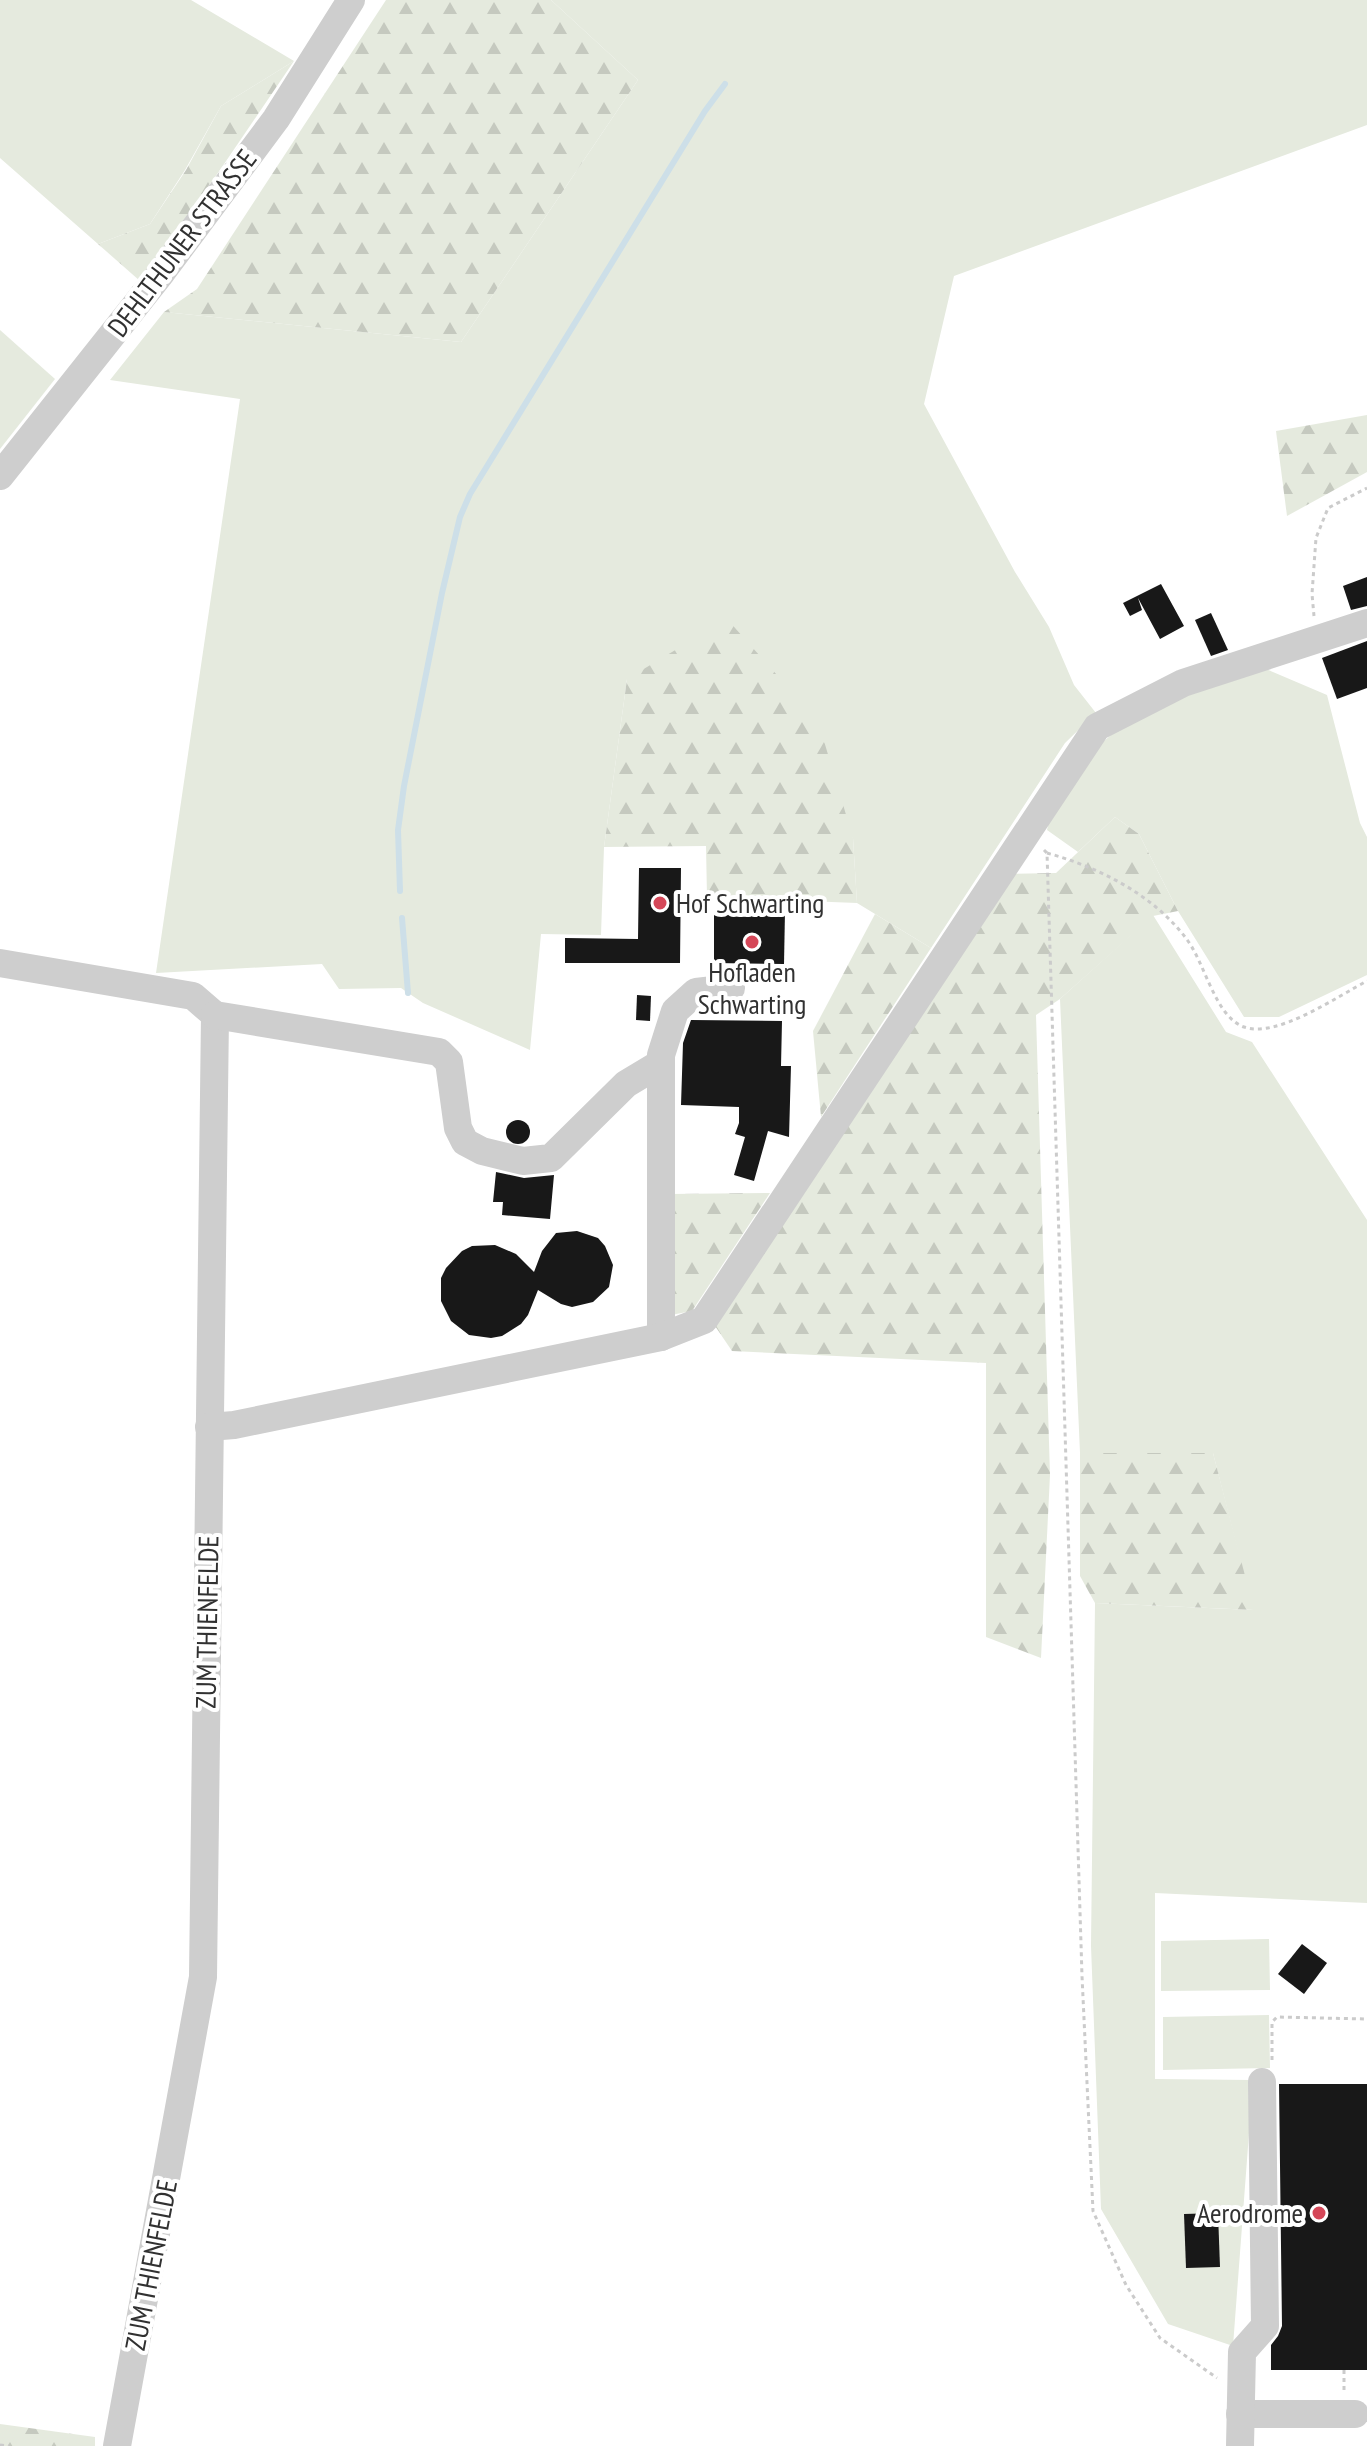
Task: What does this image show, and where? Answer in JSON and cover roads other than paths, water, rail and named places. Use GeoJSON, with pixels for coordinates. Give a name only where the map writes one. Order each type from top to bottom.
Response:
{"type":"FeatureCollection","features":[{"type":"Feature","properties":{"kind":"street","name":"DEHLTHUNER STRASSE"},"geometry":{"type":"LineString","coordinates":[[0,476],[162,272],[276,119],[351,0]]}},
{"type":"Feature","properties":{"kind":"street"},"geometry":{"type":"LineString","coordinates":[[209,1427],[234,1425],[661,1337],[704,1320],[1036,844],[1043,810],[1097,727],[1183,683],[1367,623]]}},
{"type":"Feature","properties":{"kind":"street"},"geometry":{"type":"LineString","coordinates":[[0,963],[193,996],[215,1015],[439,1052],[449,1062],[458,1128],[465,1142],[482,1151],[523,1161],[551,1158],[626,1084],[661,1063]]}},
{"type":"Feature","properties":{"kind":"street"},"geometry":{"type":"LineString","coordinates":[[661,1337],[661,1055],[675,1011],[696,992],[731,988]]}},
{"type":"Feature","properties":{"kind":"street","name":"ZUM THIENFELDE"},"geometry":{"type":"LineString","coordinates":[[117,2446],[203,1977],[215,1015]]}},
{"type":"Feature","properties":{"kind":"street"},"geometry":{"type":"LineString","coordinates":[[1240,2446],[1242,2352],[1265,2326],[1262,2082]]}},
{"type":"Feature","properties":{"kind":"street"},"geometry":{"type":"LineString","coordinates":[[1240,2414],[1355,2414]]}},
{"type":"Feature","properties":{"kind":"waterway"},"geometry":{"type":"LineString","coordinates":[[400,891],[398,830],[404,786],[460,517],[470,494],[705,111],[725,84]]}},
{"type":"Feature","properties":{"kind":"waterway"},"geometry":{"type":"LineString","coordinates":[[402,918],[408,993]]}},
{"type":"Feature","properties":{"kind":"place","name":"Hof Schwarting"},"geometry":{"type":"Point","coordinates":[660,903]}},
{"type":"Feature","properties":{"kind":"place","name":"Hofladen Schwarting"},"geometry":{"type":"Point","coordinates":[752,942]}},
{"type":"Feature","properties":{"kind":"place","name":"Aerodrome"},"geometry":{"type":"Point","coordinates":[1319,2213]}}]}
